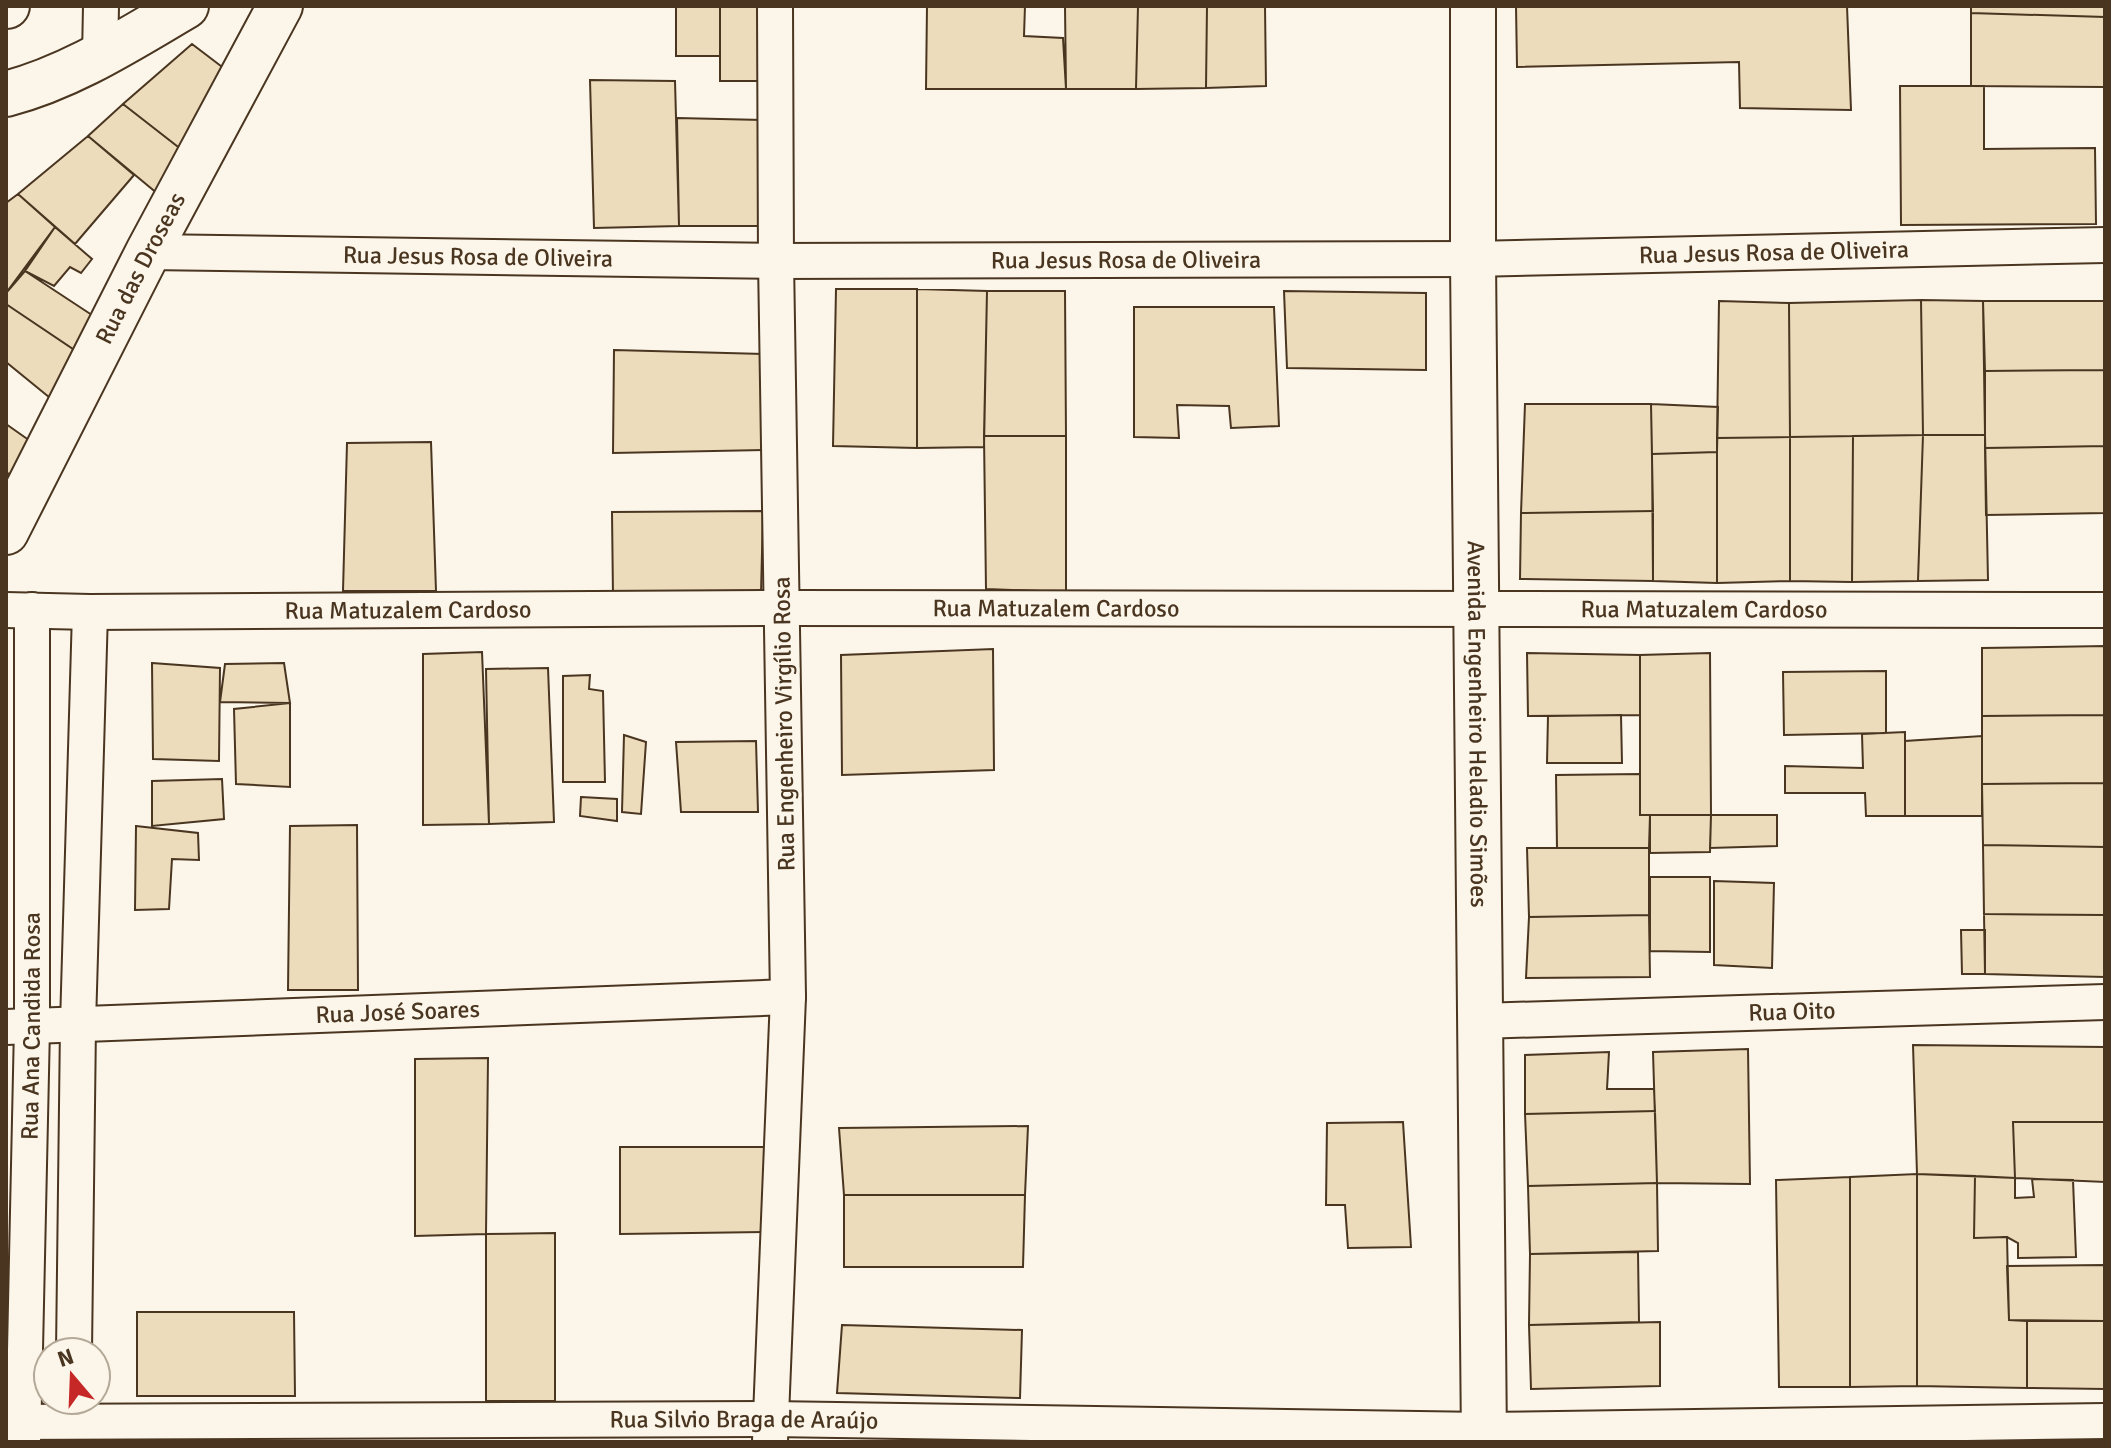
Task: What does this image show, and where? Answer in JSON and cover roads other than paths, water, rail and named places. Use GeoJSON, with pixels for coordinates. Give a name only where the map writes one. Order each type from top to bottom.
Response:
{"type":"FeatureCollection","features":[{"type":"Feature","properties":{"kind":"street"},"geometry":{"type":"LineString","coordinates":[[100,57],[101,6]]}},
{"type":"Feature","properties":{"kind":"street"},"geometry":{"type":"LineString","coordinates":[[14,99],[100,57],[186,6]]}},
{"type":"Feature","properties":{"kind":"street","name":"Rua das Droseas"},"geometry":{"type":"LineString","coordinates":[[6,532],[148,252],[280,6]]}},
{"type":"Feature","properties":{"kind":"street","name":"Rua Engenheiro Virgílio Rosa"},"geometry":{"type":"LineString","coordinates":[[770,1430],[788,997],[775,6]]}},
{"type":"Feature","properties":{"kind":"street","name":"Avenida Engenheiro Heladio Simões"},"geometry":{"type":"LineString","coordinates":[[1473,6],[1484,1436]]}},
{"type":"Feature","properties":{"kind":"street","name":"Rua Jesus Rosa de Oliveira"},"geometry":{"type":"LineString","coordinates":[[148,252],[776,261],[1473,259],[2105,245]]}},
{"type":"Feature","properties":{"kind":"street","name":"Rua Matuzalem Cardoso"},"geometry":{"type":"LineString","coordinates":[[19,610],[2105,610]]}},
{"type":"Feature","properties":{"kind":"street","name":"Rua Ana Candida Rosa"},"geometry":{"type":"LineString","coordinates":[[17,1428],[19,610]]}},
{"type":"Feature","properties":{"kind":"street","name":"Rua Ana Candida Rosa"},"geometry":{"type":"LineString","coordinates":[[74,1336],[78,1024],[90,612]]}},
{"type":"Feature","properties":{"kind":"street","name":"Rua José Soares"},"geometry":{"type":"LineString","coordinates":[[19,1027],[788,997]]}},
{"type":"Feature","properties":{"kind":"street","name":"Rua Oito"},"geometry":{"type":"LineString","coordinates":[[1480,1021],[2105,1002]]}},
{"type":"Feature","properties":{"kind":"street","name":"Rua Silvio Braga de Araújo"},"geometry":{"type":"LineString","coordinates":[[17,1428],[73,1421],[1484,1436],[2105,1421]]}}]}
